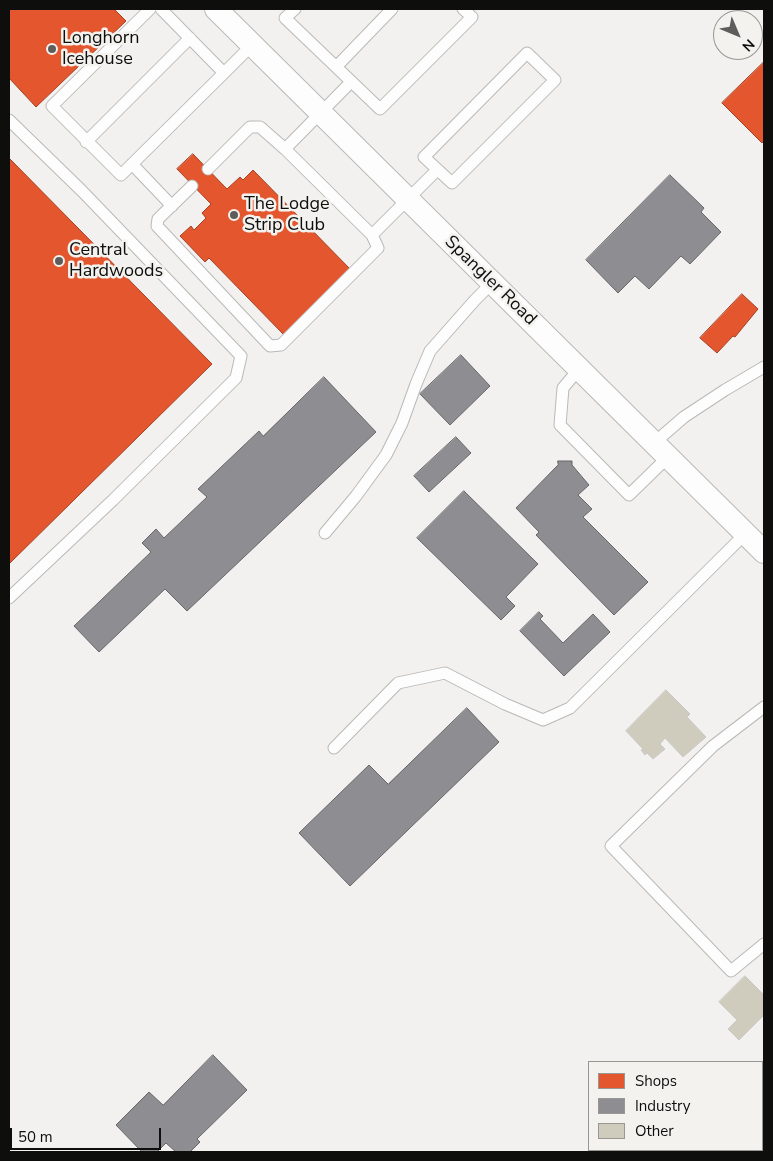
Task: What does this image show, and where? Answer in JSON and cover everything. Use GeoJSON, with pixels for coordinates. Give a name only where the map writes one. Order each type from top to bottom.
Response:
{"type":"FeatureCollection","features":[{"type":"Feature","properties":{"kind":"street","name":"Spangler Road"},"geometry":{"type":"LineString","coordinates":[[216,9],[764,552]]}},
{"type":"Feature","properties":{"kind":"lane"},"geometry":{"type":"LineString","coordinates":[[150,9],[52,106],[121,175],[252,44]]}},
{"type":"Feature","properties":{"kind":"lane"},"geometry":{"type":"LineString","coordinates":[[160,9],[224,74]]}},
{"type":"Feature","properties":{"kind":"lane"},"geometry":{"type":"LineString","coordinates":[[295,9],[286,18],[380,109],[472,17],[463,9]]}},
{"type":"Feature","properties":{"kind":"lane"},"geometry":{"type":"LineString","coordinates":[[336,67],[392,9]]}},
{"type":"Feature","properties":{"kind":"lane"},"geometry":{"type":"LineString","coordinates":[[86,142],[190,38]]}},
{"type":"Feature","properties":{"kind":"lane"},"geometry":{"type":"LineString","coordinates":[[527,53],[556,80],[452,183],[437,170],[424,157],[527,53]]}},
{"type":"Feature","properties":{"kind":"lane"},"geometry":{"type":"LineString","coordinates":[[284,149],[350,82]]}},
{"type":"Feature","properties":{"kind":"lane"},"geometry":{"type":"LineString","coordinates":[[9,120],[82,192],[241,356],[236,378],[113,500],[9,598]]}},
{"type":"Feature","properties":{"kind":"lane"},"geometry":{"type":"LineString","coordinates":[[192,186],[158,219],[157,226],[270,346],[281,345],[378,248],[372,235],[260,127],[250,127],[208,169]]}},
{"type":"Feature","properties":{"kind":"lane"},"geometry":{"type":"LineString","coordinates":[[132,164],[172,206]]}},
{"type":"Feature","properties":{"kind":"lane"},"geometry":{"type":"LineString","coordinates":[[372,235],[437,170]]}},
{"type":"Feature","properties":{"kind":"lane"},"geometry":{"type":"LineString","coordinates":[[325,533],[356,496],[386,455],[402,423],[430,351],[492,283]]}},
{"type":"Feature","properties":{"kind":"lane"},"geometry":{"type":"LineString","coordinates":[[579,369],[563,388],[560,425],[629,495],[684,417],[764,367]]}},
{"type":"Feature","properties":{"kind":"lane"},"geometry":{"type":"LineString","coordinates":[[334,748],[398,683],[445,673],[505,704],[543,720],[570,708],[745,534]]}},
{"type":"Feature","properties":{"kind":"lane"},"geometry":{"type":"LineString","coordinates":[[764,708],[713,746],[611,846],[731,971],[764,944]]}},
{"type":"Feature","properties":{"kind":"building: Shops","name":"Longhorn Icehouse"},"geometry":{"type":"Polygon","coordinates":[[[9,9],[114,9],[126,21],[36,107],[9,78],[9,9]]]}},
{"type":"Feature","properties":{"kind":"building: Shops"},"geometry":{"type":"Polygon","coordinates":[[[763,63],[764,140],[762,143],[722,103],[763,63]]]}},
{"type":"Feature","properties":{"kind":"building: Shops"},"geometry":{"type":"Polygon","coordinates":[[[193,154],[227,189],[240,177],[243,180],[253,170],[352,271],[285,336],[209,258],[205,262],[180,236],[191,226],[194,230],[206,218],[202,213],[211,204],[177,169],[193,154]]]}},
{"type":"Feature","properties":{"kind":"building: Shops","name":"Central Hardwoods"},"geometry":{"type":"Polygon","coordinates":[[[9,158],[212,364],[9,564],[9,158]]]}},
{"type":"Feature","properties":{"kind":"building: Shops"},"geometry":{"type":"Polygon","coordinates":[[[742,294],[758,309],[735,337],[733,336],[717,353],[700,338],[742,294]]]}},
{"type":"Feature","properties":{"kind":"building: Industry"},"geometry":{"type":"Polygon","coordinates":[[[670,175],[704,208],[701,212],[721,232],[690,264],[681,256],[649,289],[635,276],[618,293],[586,260],[670,175]]]}},
{"type":"Feature","properties":{"kind":"building: Industry"},"geometry":{"type":"Polygon","coordinates":[[[461,355],[490,386],[450,425],[420,394],[461,355]]]}},
{"type":"Feature","properties":{"kind":"building: Industry"},"geometry":{"type":"Polygon","coordinates":[[[324,377],[376,432],[187,611],[165,589],[99,652],[74,626],[151,552],[142,543],[156,529],[164,538],[207,497],[198,489],[259,431],[263,436],[324,377]]]}},
{"type":"Feature","properties":{"kind":"building: Industry"},"geometry":{"type":"Polygon","coordinates":[[[456,437],[471,453],[429,492],[414,476],[456,437]]]}},
{"type":"Feature","properties":{"kind":"building: Industry"},"geometry":{"type":"Polygon","coordinates":[[[558,461],[572,461],[572,465],[589,485],[578,495],[592,509],[583,517],[648,582],[614,615],[536,535],[539,532],[516,508],[558,465],[558,461]]]}},
{"type":"Feature","properties":{"kind":"building: Industry"},"geometry":{"type":"Polygon","coordinates":[[[464,491],[538,564],[506,597],[515,606],[501,620],[417,538],[464,491]]]}},
{"type":"Feature","properties":{"kind":"building: Industry"},"geometry":{"type":"Polygon","coordinates":[[[539,612],[543,616],[540,619],[563,643],[593,614],[610,632],[564,676],[520,631],[539,612]]]}},
{"type":"Feature","properties":{"kind":"building: Industry"},"geometry":{"type":"Polygon","coordinates":[[[467,708],[499,742],[350,886],[299,833],[369,765],[388,784],[467,708]]]}},
{"type":"Feature","properties":{"kind":"building: Industry"},"geometry":{"type":"Polygon","coordinates":[[[213,1055],[247,1090],[197,1139],[200,1142],[190,1152],[176,1152],[166,1143],[157,1152],[142,1152],[116,1125],[149,1092],[163,1105],[213,1055]]]}},
{"type":"Feature","properties":{"kind":"building: Other"},"geometry":{"type":"Polygon","coordinates":[[[666,690],[690,714],[687,717],[706,737],[683,757],[665,738],[660,744],[665,749],[653,759],[647,753],[645,755],[641,750],[643,749],[626,731],[666,690]]]}},
{"type":"Feature","properties":{"kind":"building: Other"},"geometry":{"type":"Polygon","coordinates":[[[745,976],[764,995],[764,1015],[739,1040],[728,1029],[737,1020],[719,1002],[745,976]]]}},
{"type":"Feature","properties":{"kind":"place","name":"Longhorn Icehouse"},"geometry":{"type":"Point","coordinates":[52,49]}},
{"type":"Feature","properties":{"kind":"place","name":"The Lodge Strip Club"},"geometry":{"type":"Point","coordinates":[234,215]}},
{"type":"Feature","properties":{"kind":"place","name":"Central Hardwoods"},"geometry":{"type":"Point","coordinates":[59,261]}}]}
